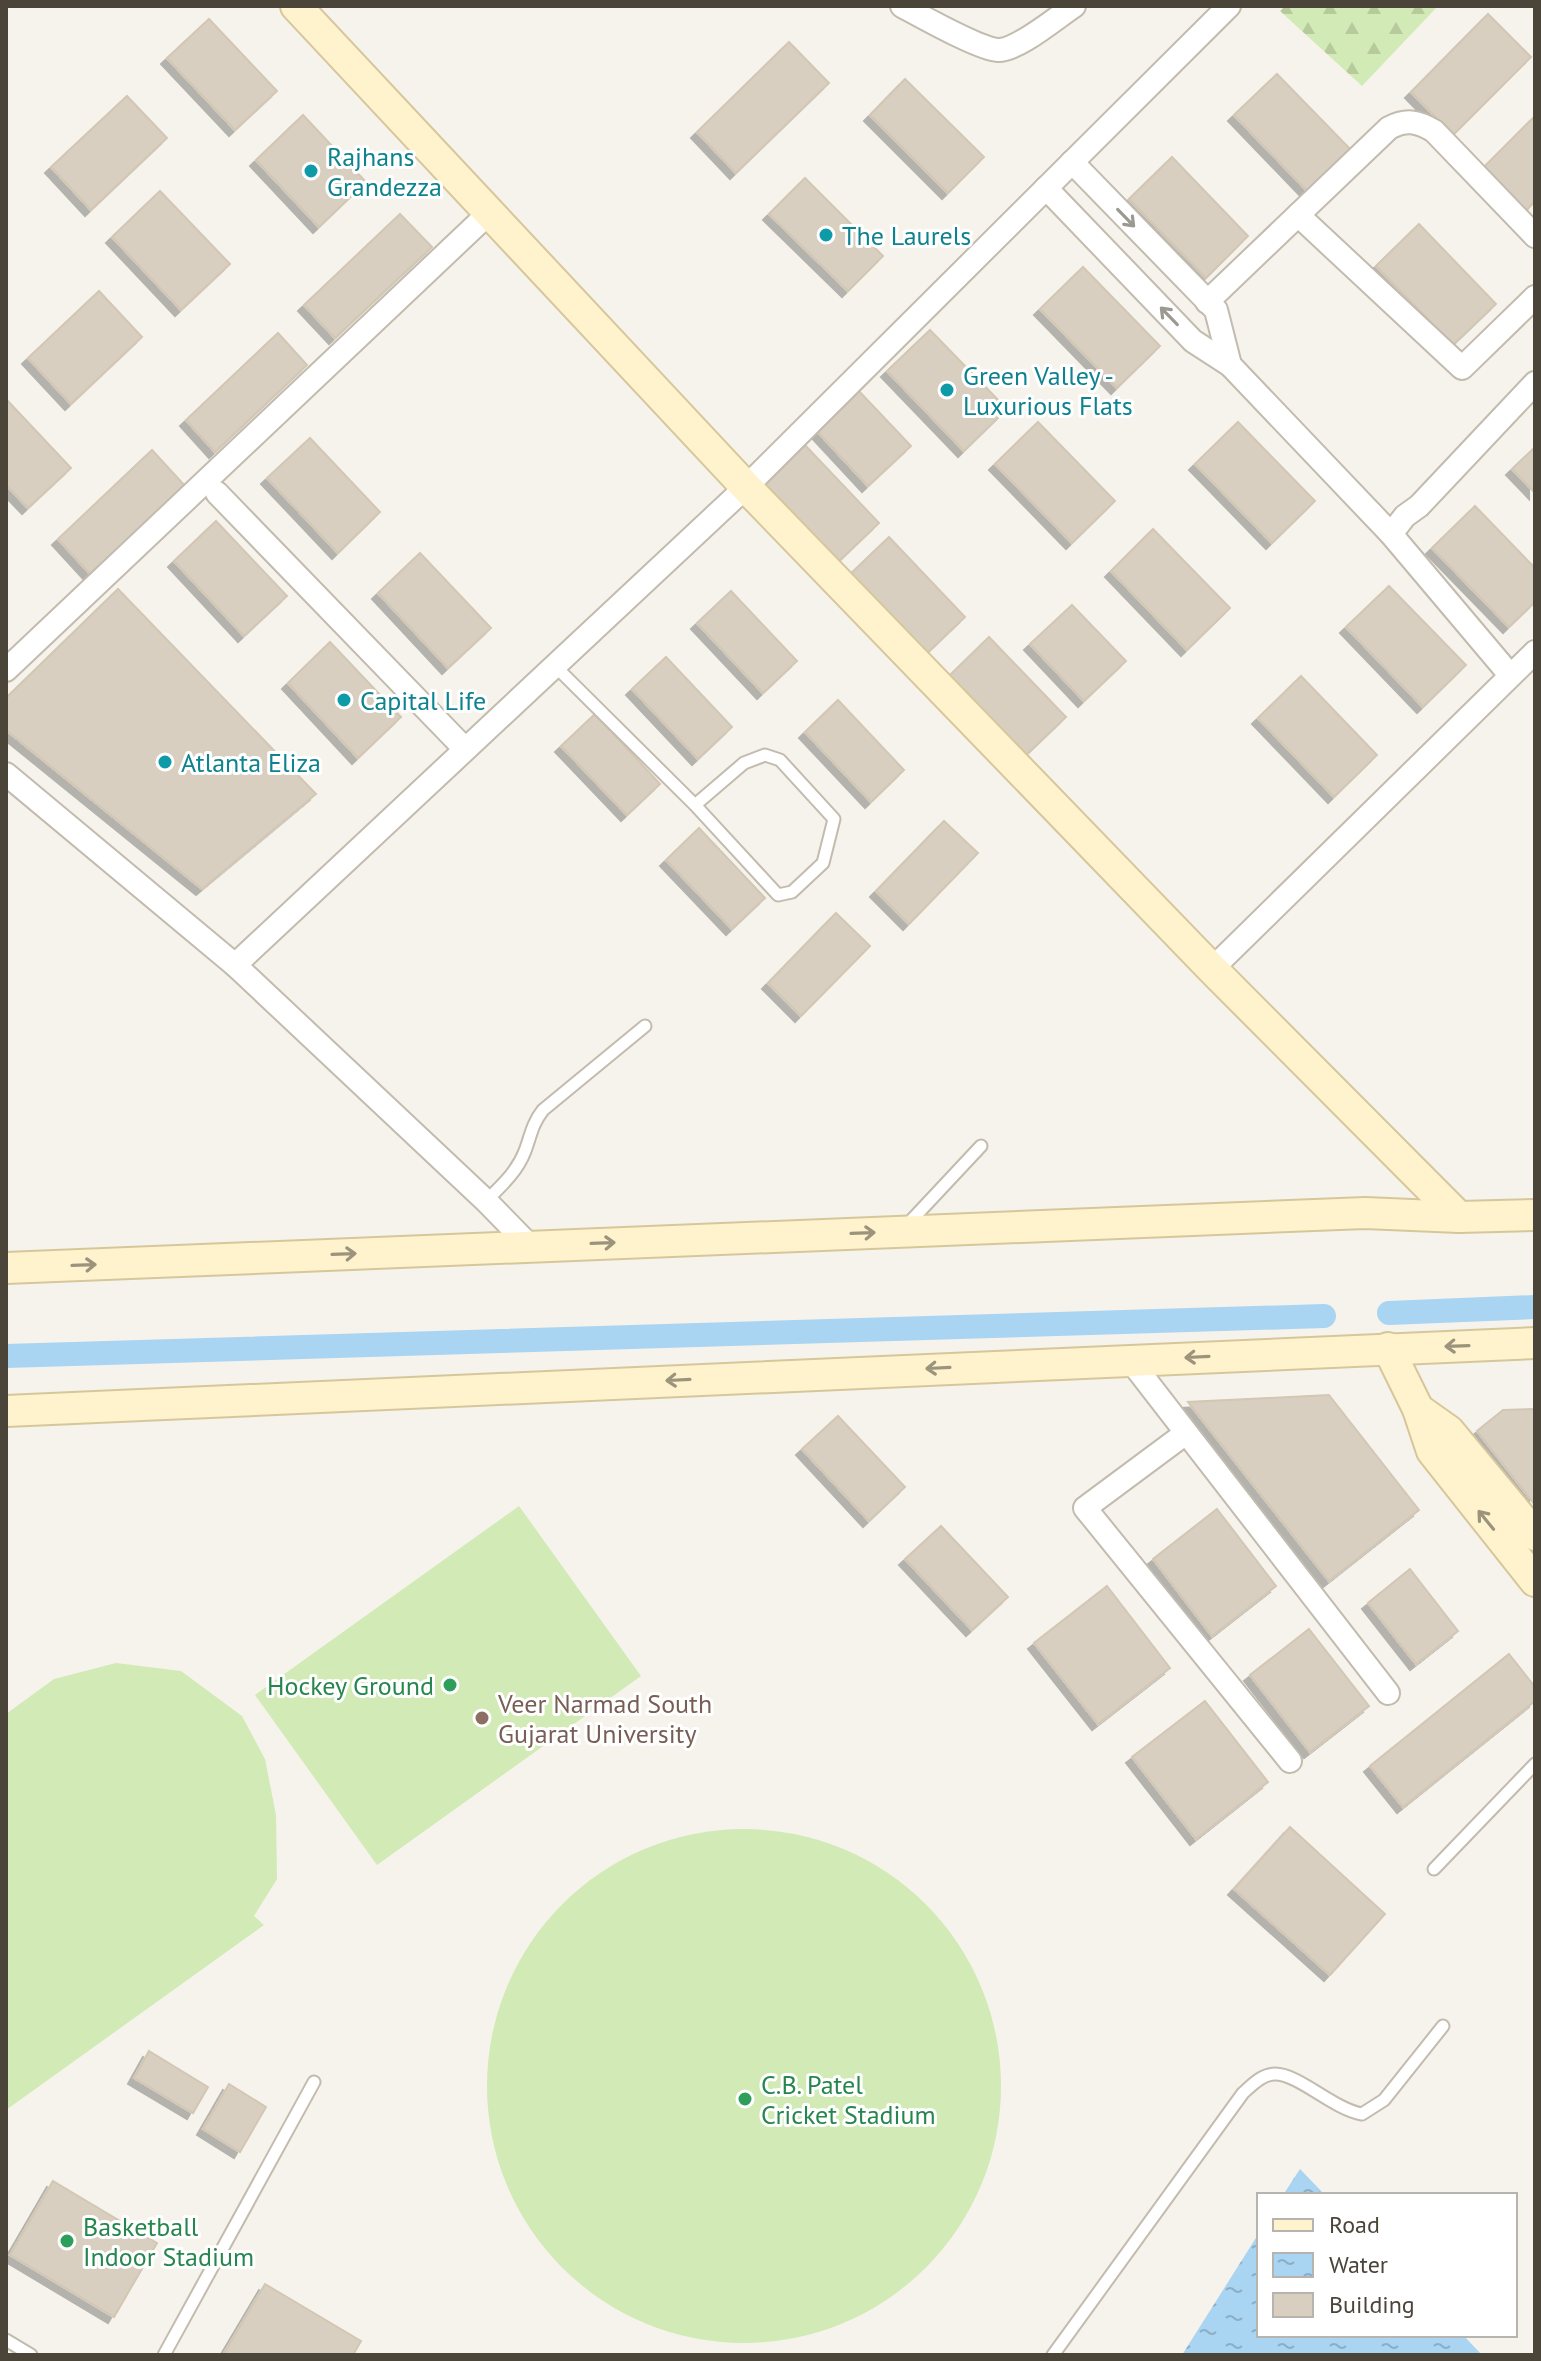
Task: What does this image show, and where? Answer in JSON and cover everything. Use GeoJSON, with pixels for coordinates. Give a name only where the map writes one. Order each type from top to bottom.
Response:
{"type":"FeatureCollection","features":[{"type":"Feature","properties":{"kind":"street"},"geometry":{"type":"LineString","coordinates":[[296,6],[746,487],[1212,969],[1459,1217]]}},
{"type":"Feature","properties":{"kind":"street"},"geometry":{"type":"LineString","coordinates":[[902,6],[942,27],[999,50],[1014,46],[1074,6]]}},
{"type":"Feature","properties":{"kind":"street"},"geometry":{"type":"LineString","coordinates":[[235,965],[746,487],[1229,6]]}},
{"type":"Feature","properties":{"kind":"street"},"geometry":{"type":"LineString","coordinates":[[1207,302],[1389,128],[1401,122],[1419,122],[1434,131],[1535,236]]}},
{"type":"Feature","properties":{"kind":"street"},"geometry":{"type":"LineString","coordinates":[[1072,162],[1216,310],[1230,365]]}},
{"type":"Feature","properties":{"kind":"street"},"geometry":{"type":"LineString","coordinates":[[1046,188],[1193,341],[1230,365],[1391,534],[1510,675]]}},
{"type":"Feature","properties":{"kind":"street"},"geometry":{"type":"LineString","coordinates":[[6,670],[489,213]]}},
{"type":"Feature","properties":{"kind":"street"},"geometry":{"type":"LineString","coordinates":[[1298,215],[1462,368],[1535,297]]}},
{"type":"Feature","properties":{"kind":"street"},"geometry":{"type":"LineString","coordinates":[[1391,534],[1535,383]]}},
{"type":"Feature","properties":{"kind":"street"},"geometry":{"type":"LineString","coordinates":[[217,493],[465,749]]}},
{"type":"Feature","properties":{"kind":"street"},"geometry":{"type":"LineString","coordinates":[[1212,969],[1535,652]]}},
{"type":"Feature","properties":{"kind":"street"},"geometry":{"type":"LineString","coordinates":[[6,774],[235,965],[530,1246]]}},
{"type":"Feature","properties":{"kind":"street"},"geometry":{"type":"LineString","coordinates":[[6,1268],[1365,1213],[1459,1217],[1535,1215]]}},
{"type":"Feature","properties":{"kind":"street"},"geometry":{"type":"LineString","coordinates":[[6,1411],[1535,1343]]}},
{"type":"Feature","properties":{"kind":"street"},"geometry":{"type":"LineString","coordinates":[[1388,1348],[1418,1409],[1432,1451],[1535,1581]]}},
{"type":"Feature","properties":{"kind":"street"},"geometry":{"type":"LineString","coordinates":[[1130,1360],[1388,1693]]}},
{"type":"Feature","properties":{"kind":"street"},"geometry":{"type":"LineString","coordinates":[[1418,1409],[1449,1431],[1535,1535]]}},
{"type":"Feature","properties":{"kind":"street"},"geometry":{"type":"LineString","coordinates":[[1186,1433],[1085,1508],[1290,1761]]}},
{"type":"Feature","properties":{"kind":"lane"},"geometry":{"type":"LineString","coordinates":[[555,666],[695,805],[778,895],[792,892],[823,863],[834,819],[780,760],[765,755],[744,763],[695,805]]}},
{"type":"Feature","properties":{"kind":"lane"},"geometry":{"type":"LineString","coordinates":[[486,1201],[515,1172],[526,1150],[532,1124],[543,1110],[645,1026]]}},
{"type":"Feature","properties":{"kind":"lane"},"geometry":{"type":"LineString","coordinates":[[901,1231],[981,1146]]}},
{"type":"Feature","properties":{"kind":"lane"},"geometry":{"type":"LineString","coordinates":[[1434,1869],[1535,1764]]}},
{"type":"Feature","properties":{"kind":"lane"},"geometry":{"type":"LineString","coordinates":[[1053,2355],[1243,2093],[1254,2083],[1276,2074],[1288,2077],[1347,2111],[1362,2114],[1384,2100],[1443,2026]]}},
{"type":"Feature","properties":{"kind":"lane"},"geometry":{"type":"LineString","coordinates":[[164,2355],[314,2082]]}},
{"type":"Feature","properties":{"kind":"lane"},"geometry":{"type":"LineString","coordinates":[[6,2340],[31,2355]]}},
{"type":"Feature","properties":{"kind":"green space"},"geometry":{"type":"Polygon","coordinates":[[[1285,6],[1438,6],[1362,86],[1280,11],[1285,6]]]}},
{"type":"Feature","properties":{"kind":"green space"},"geometry":{"type":"Polygon","coordinates":[[[519,1506],[641,1676],[377,1865],[255,1695],[519,1506]]]}},
{"type":"Feature","properties":{"kind":"green space"},"geometry":{"type":"Polygon","coordinates":[[[116,1663],[181,1671],[242,1716],[265,1759],[276,1815],[277,1879],[254,1916],[264,1925],[6,2110],[6,1714],[54,1679],[116,1663]]]}},
{"type":"Feature","properties":{"kind":"green space"},"geometry":{"type":"Polygon","coordinates":[[[744,1829],[794,1834],[842,1849],[887,1872],[926,1904],[958,1943],[981,1988],[996,2036],[1001,2086],[996,2136],[981,2184],[958,2229],[926,2268],[887,2300],[842,2323],[794,2338],[744,2343],[694,2338],[646,2323],[601,2300],[562,2268],[530,2229],[507,2184],[492,2136],[487,2086],[492,2036],[507,1988],[530,1943],[562,1904],[601,1872],[646,1849],[694,1834],[744,1829]]]}},
{"type":"Feature","properties":{"kind":"water"},"geometry":{"type":"Polygon","coordinates":[[[1300,2169],[1323,2193],[1284,2193],[1300,2169]]]}},
{"type":"Feature","properties":{"kind":"water"},"geometry":{"type":"Polygon","coordinates":[[[1257,2236],[1257,2337],[1465,2337],[1482,2355],[1182,2355],[1257,2236]]]}},
{"type":"Feature","properties":{"kind":"building"},"geometry":{"type":"Polygon","coordinates":[[[1488,14],[1531,57],[1453,135],[1411,92],[1488,14]]]}},
{"type":"Feature","properties":{"kind":"building"},"geometry":{"type":"Polygon","coordinates":[[[209,19],[277,91],[235,130],[167,58],[209,19]]]}},
{"type":"Feature","properties":{"kind":"building"},"geometry":{"type":"Polygon","coordinates":[[[789,42],[829,83],[736,173],[697,132],[789,42]]]}},
{"type":"Feature","properties":{"kind":"building"},"geometry":{"type":"Polygon","coordinates":[[[1277,74],[1354,153],[1311,195],[1234,115],[1277,74]]]}},
{"type":"Feature","properties":{"kind":"building"},"geometry":{"type":"Polygon","coordinates":[[[905,79],[984,157],[948,193],[870,115],[905,79]]]}},
{"type":"Feature","properties":{"kind":"building"},"geometry":{"type":"Polygon","coordinates":[[[127,96],[167,138],[91,210],[51,167],[127,96]]]}},
{"type":"Feature","properties":{"kind":"building","name":"Rajhans Grandezza"},"geometry":{"type":"Polygon","coordinates":[[[303,115],[366,182],[319,227],[256,160],[303,115]]]}},
{"type":"Feature","properties":{"kind":"building"},"geometry":{"type":"Polygon","coordinates":[[[1535,116],[1535,201],[1525,212],[1482,169],[1535,116]]]}},
{"type":"Feature","properties":{"kind":"building"},"geometry":{"type":"Polygon","coordinates":[[[1172,157],[1248,236],[1206,278],[1129,199],[1172,157]]]}},
{"type":"Feature","properties":{"kind":"building","name":"The Laurels"},"geometry":{"type":"Polygon","coordinates":[[[805,178],[883,256],[848,291],[769,214],[805,178]]]}},
{"type":"Feature","properties":{"kind":"building"},"geometry":{"type":"Polygon","coordinates":[[[160,191],[230,264],[181,310],[112,237],[160,191]]]}},
{"type":"Feature","properties":{"kind":"building"},"geometry":{"type":"Polygon","coordinates":[[[400,214],[432,247],[335,338],[304,305],[400,214]]]}},
{"type":"Feature","properties":{"kind":"building"},"geometry":{"type":"Polygon","coordinates":[[[1419,224],[1496,304],[1453,345],[1376,266],[1419,224]]]}},
{"type":"Feature","properties":{"kind":"building"},"geometry":{"type":"Polygon","coordinates":[[[1083,267],[1160,346],[1117,388],[1040,309],[1083,267]]]}},
{"type":"Feature","properties":{"kind":"building"},"geometry":{"type":"Polygon","coordinates":[[[99,291],[142,337],[71,404],[28,358],[99,291]]]}},
{"type":"Feature","properties":{"kind":"building","name":"Green Valley - Luxurious Flats"},"geometry":{"type":"Polygon","coordinates":[[[930,330],[1007,409],[964,451],[887,371],[930,330]]]}},
{"type":"Feature","properties":{"kind":"building"},"geometry":{"type":"Polygon","coordinates":[[[278,333],[307,365],[215,452],[186,420],[278,333]]]}},
{"type":"Feature","properties":{"kind":"building"},"geometry":{"type":"Polygon","coordinates":[[[857,389],[911,446],[868,486],[815,429],[857,389]]]}},
{"type":"Feature","properties":{"kind":"building"},"geometry":{"type":"Polygon","coordinates":[[[6,399],[71,468],[28,508],[6,485],[6,399]]]}},
{"type":"Feature","properties":{"kind":"building"},"geometry":{"type":"Polygon","coordinates":[[[1038,422],[1115,501],[1072,543],[995,464],[1038,422]]]}},
{"type":"Feature","properties":{"kind":"building"},"geometry":{"type":"Polygon","coordinates":[[[1238,422],[1315,501],[1272,543],[1195,464],[1238,422]]]}},
{"type":"Feature","properties":{"kind":"building"},"geometry":{"type":"Polygon","coordinates":[[[310,438],[380,512],[338,553],[267,478],[310,438]]]}},
{"type":"Feature","properties":{"kind":"building"},"geometry":{"type":"Polygon","coordinates":[[[803,443],[879,523],[836,564],[759,485],[803,443]]]}},
{"type":"Feature","properties":{"kind":"building"},"geometry":{"type":"Polygon","coordinates":[[[1535,447],[1535,493],[1512,469],[1535,447]]]}},
{"type":"Feature","properties":{"kind":"building"},"geometry":{"type":"Polygon","coordinates":[[[152,450],[186,487],[92,576],[58,539],[152,450]]]}},
{"type":"Feature","properties":{"kind":"building"},"geometry":{"type":"Polygon","coordinates":[[[1475,506],[1535,568],[1535,602],[1509,627],[1432,548],[1475,506]]]}},
{"type":"Feature","properties":{"kind":"building"},"geometry":{"type":"Polygon","coordinates":[[[216,521],[287,596],[244,636],[174,561],[216,521]]]}},
{"type":"Feature","properties":{"kind":"building"},"geometry":{"type":"Polygon","coordinates":[[[1153,529],[1230,608],[1187,650],[1111,571],[1153,529]]]}},
{"type":"Feature","properties":{"kind":"building"},"geometry":{"type":"Polygon","coordinates":[[[889,537],[965,617],[922,658],[845,579],[889,537]]]}},
{"type":"Feature","properties":{"kind":"building"},"geometry":{"type":"Polygon","coordinates":[[[420,553],[491,628],[448,668],[378,593],[420,553]]]}},
{"type":"Feature","properties":{"kind":"building"},"geometry":{"type":"Polygon","coordinates":[[[1389,586],[1466,665],[1423,707],[1346,627],[1389,586]]]}},
{"type":"Feature","properties":{"kind":"building","name":"Atlanta Eliza"},"geometry":{"type":"Polygon","coordinates":[[[118,589],[316,794],[202,889],[6,730],[6,698],[118,589]]]}},
{"type":"Feature","properties":{"kind":"building"},"geometry":{"type":"Polygon","coordinates":[[[731,591],[797,661],[763,693],[697,623],[731,591]]]}},
{"type":"Feature","properties":{"kind":"building"},"geometry":{"type":"Polygon","coordinates":[[[1072,605],[1126,661],[1084,701],[1030,644],[1072,605]]]}},
{"type":"Feature","properties":{"kind":"building"},"geometry":{"type":"Polygon","coordinates":[[[989,637],[1066,717],[1023,758],[946,679],[989,637]]]}},
{"type":"Feature","properties":{"kind":"building","name":"Capital Life"},"geometry":{"type":"Polygon","coordinates":[[[330,642],[401,717],[358,758],[288,683],[330,642]]]}},
{"type":"Feature","properties":{"kind":"building"},"geometry":{"type":"Polygon","coordinates":[[[666,657],[732,727],[698,759],[632,689],[666,657]]]}},
{"type":"Feature","properties":{"kind":"building"},"geometry":{"type":"Polygon","coordinates":[[[1301,676],[1377,755],[1334,797],[1258,718],[1301,676]]]}},
{"type":"Feature","properties":{"kind":"building"},"geometry":{"type":"Polygon","coordinates":[[[838,700],[904,770],[871,802],[805,732],[838,700]]]}},
{"type":"Feature","properties":{"kind":"building"},"geometry":{"type":"Polygon","coordinates":[[[595,714],[660,784],[627,815],[561,746],[595,714]]]}},
{"type":"Feature","properties":{"kind":"building"},"geometry":{"type":"Polygon","coordinates":[[[944,821],[978,853],[909,924],[876,891],[944,821]]]}},
{"type":"Feature","properties":{"kind":"building"},"geometry":{"type":"Polygon","coordinates":[[[699,828],[765,898],[732,929],[666,860],[699,828]]]}},
{"type":"Feature","properties":{"kind":"building"},"geometry":{"type":"Polygon","coordinates":[[[836,913],[870,946],[801,1016],[768,983],[836,913]]]}},
{"type":"Feature","properties":{"kind":"building"},"geometry":{"type":"Polygon","coordinates":[[[1329,1395],[1419,1510],[1329,1581],[1188,1402],[1329,1395]]]}},
{"type":"Feature","properties":{"kind":"building"},"geometry":{"type":"Polygon","coordinates":[[[1535,1409],[1535,1505],[1477,1431],[1503,1410],[1535,1409]]]}},
{"type":"Feature","properties":{"kind":"building"},"geometry":{"type":"Polygon","coordinates":[[[838,1416],[905,1487],[869,1521],[802,1449],[838,1416]]]}},
{"type":"Feature","properties":{"kind":"building"},"geometry":{"type":"Polygon","coordinates":[[[1217,1509],[1276,1586],[1212,1636],[1153,1559],[1217,1509]]]}},
{"type":"Feature","properties":{"kind":"building"},"geometry":{"type":"Polygon","coordinates":[[[941,1526],[1008,1597],[972,1630],[905,1559],[941,1526]]]}},
{"type":"Feature","properties":{"kind":"building"},"geometry":{"type":"Polygon","coordinates":[[[1410,1569],[1458,1631],[1416,1664],[1368,1603],[1410,1569]]]}},
{"type":"Feature","properties":{"kind":"building"},"geometry":{"type":"Polygon","coordinates":[[[1107,1586],[1170,1668],[1098,1724],[1034,1643],[1107,1586]]]}},
{"type":"Feature","properties":{"kind":"building"},"geometry":{"type":"Polygon","coordinates":[[[1309,1629],[1369,1706],[1310,1752],[1250,1675],[1309,1629]]]}},
{"type":"Feature","properties":{"kind":"building"},"geometry":{"type":"Polygon","coordinates":[[[1509,1654],[1535,1687],[1535,1701],[1403,1807],[1370,1766],[1509,1654]]]}},
{"type":"Feature","properties":{"kind":"building"},"geometry":{"type":"Polygon","coordinates":[[[1205,1701],[1268,1782],[1196,1839],[1132,1757],[1205,1701]]]}},
{"type":"Feature","properties":{"kind":"building"},"geometry":{"type":"Polygon","coordinates":[[[1290,1827],[1385,1914],[1330,1975],[1234,1889],[1290,1827]]]}},
{"type":"Feature","properties":{"kind":"building"},"geometry":{"type":"Polygon","coordinates":[[[149,2051],[208,2087],[193,2113],[134,2078],[149,2051]]]}},
{"type":"Feature","properties":{"kind":"building"},"geometry":{"type":"Polygon","coordinates":[[[229,2084],[266,2107],[240,2152],[203,2129],[229,2084]]]}},
{"type":"Feature","properties":{"kind":"building"},"geometry":{"type":"Polygon","coordinates":[[[53,2181],[157,2243],[114,2317],[10,2255],[53,2181]]]}},
{"type":"Feature","properties":{"kind":"building"},"geometry":{"type":"Polygon","coordinates":[[[265,2284],[361,2341],[353,2355],[223,2355],[265,2284]]]}},
{"type":"Feature","properties":{"kind":"waterway"},"geometry":{"type":"LineString","coordinates":[[1389,1313],[1535,1307]]}},
{"type":"Feature","properties":{"kind":"waterway"},"geometry":{"type":"LineString","coordinates":[[6,1356],[1324,1316]]}},
{"type":"Feature","properties":{"kind":"place","name":"Rajhans Grandezza"},"geometry":{"type":"Point","coordinates":[311,171]}},
{"type":"Feature","properties":{"kind":"place","name":"The Laurels"},"geometry":{"type":"Point","coordinates":[826,235]}},
{"type":"Feature","properties":{"kind":"place","name":"Green Valley - Luxurious Flats"},"geometry":{"type":"Point","coordinates":[947,390]}},
{"type":"Feature","properties":{"kind":"place","name":"Capital Life"},"geometry":{"type":"Point","coordinates":[344,700]}},
{"type":"Feature","properties":{"kind":"place","name":"Atlanta Eliza"},"geometry":{"type":"Point","coordinates":[165,762]}},
{"type":"Feature","properties":{"kind":"place","name":"Hockey Ground"},"geometry":{"type":"Point","coordinates":[450,1685]}},
{"type":"Feature","properties":{"kind":"place","name":"Veer Narmad South Gujarat University"},"geometry":{"type":"Point","coordinates":[482,1718]}},
{"type":"Feature","properties":{"kind":"place","name":"C.B. Patel Cricket Stadium"},"geometry":{"type":"Point","coordinates":[745,2099]}},
{"type":"Feature","properties":{"kind":"place","name":"Basketball Indoor Stadium"},"geometry":{"type":"Point","coordinates":[67,2241]}}]}
